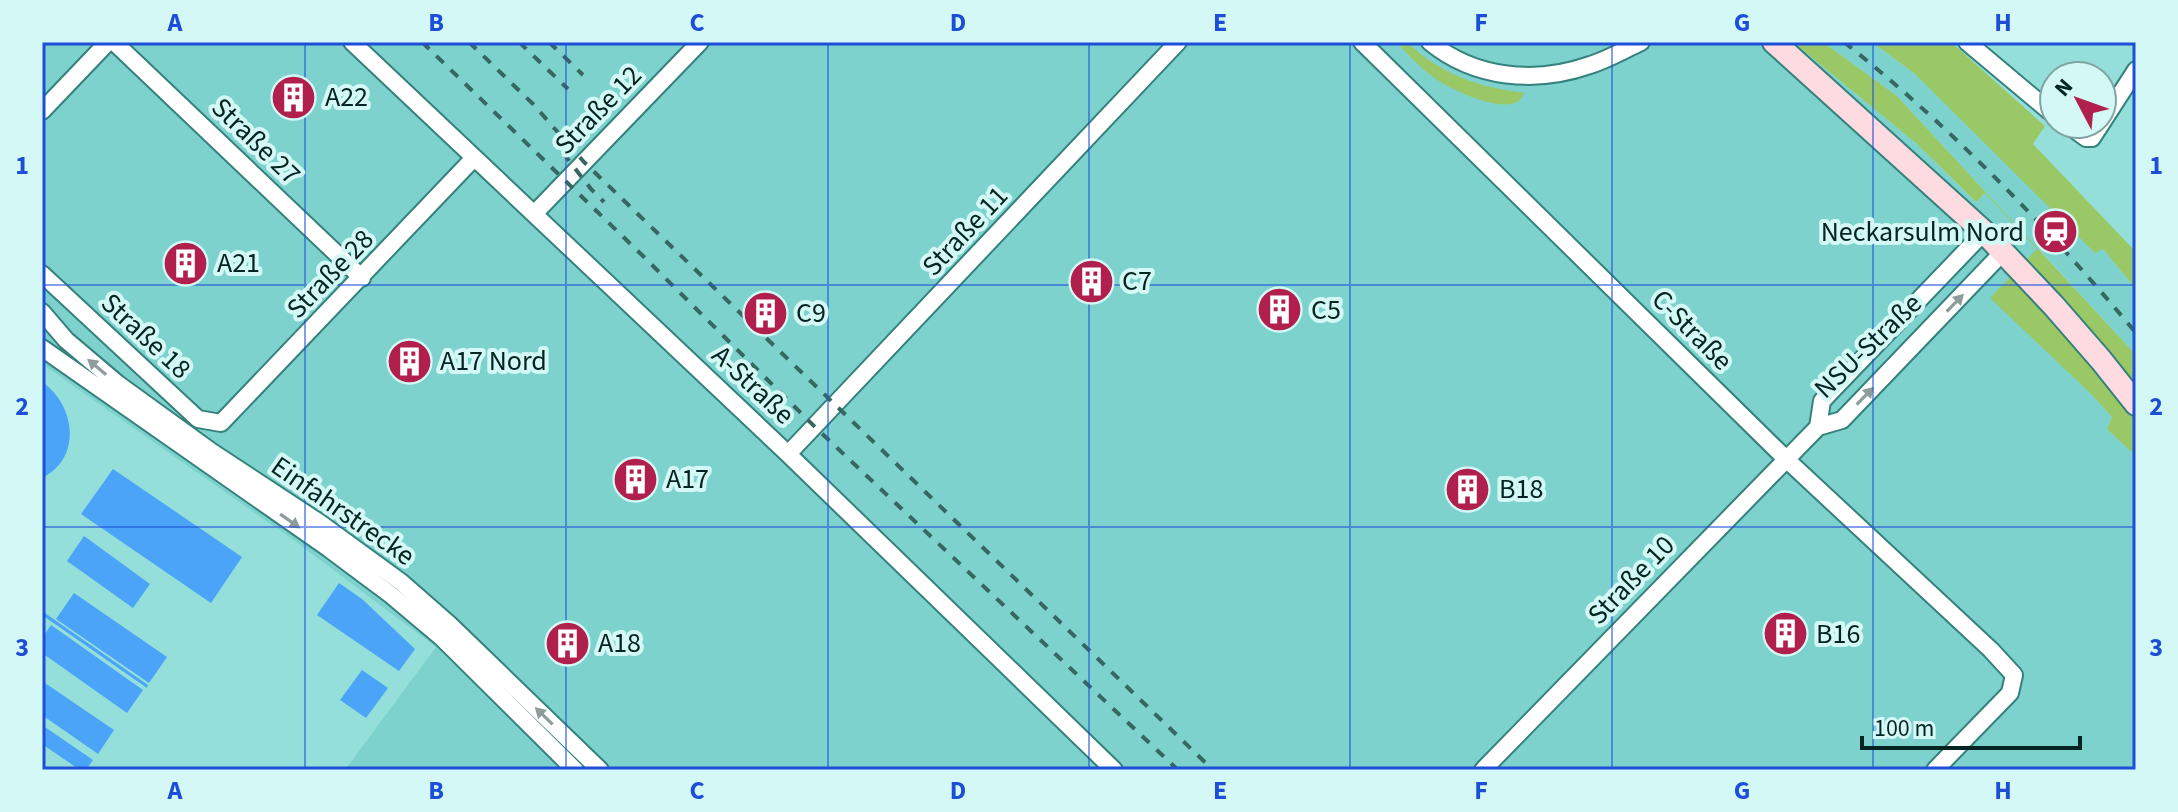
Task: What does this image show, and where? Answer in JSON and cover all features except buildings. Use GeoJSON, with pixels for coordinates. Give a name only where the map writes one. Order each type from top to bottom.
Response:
{"type":"FeatureCollection","features":[{"type":"Feature","properties":{"kind":"main road"},"geometry":{"type":"LineString","coordinates":[[1774,42],[2004,251],[2136,404]]}},
{"type":"Feature","properties":{"kind":"street"},"geometry":{"type":"LineString","coordinates":[[42,111],[111,42]]}},
{"type":"Feature","properties":{"kind":"street","name":"Straße 27"},"geometry":{"type":"LineString","coordinates":[[111,42],[362,278]]}},
{"type":"Feature","properties":{"kind":"street","name":"A-Straße"},"geometry":{"type":"LineString","coordinates":[[352,42],[788,454],[1114,770]]}},
{"type":"Feature","properties":{"kind":"street","name":"Straße 12"},"geometry":{"type":"LineString","coordinates":[[534,214],[700,42]]}},
{"type":"Feature","properties":{"kind":"street","name":"Straße 11"},"geometry":{"type":"LineString","coordinates":[[788,454],[1178,42]]}},
{"type":"Feature","properties":{"kind":"street","name":"C-Straße"},"geometry":{"type":"LineString","coordinates":[[1362,42],[1786,459],[2014,675],[2010,693],[1935,770]]}},
{"type":"Feature","properties":{"kind":"street"},"geometry":{"type":"LineString","coordinates":[[1430,42],[1471,66],[1520,76],[1549,75],[1593,65],[1618,48],[1641,42]]}},
{"type":"Feature","properties":{"kind":"street"},"geometry":{"type":"LineString","coordinates":[[1967,42],[2038,103]]}},
{"type":"Feature","properties":{"kind":"street"},"geometry":{"type":"LineString","coordinates":[[2118,102],[2133,79]]}},
{"type":"Feature","properties":{"kind":"street","name":"Straße 28"},"geometry":{"type":"LineString","coordinates":[[221,423],[474,158]]}},
{"type":"Feature","properties":{"kind":"street","name":"NSU-Straße"},"geometry":{"type":"LineString","coordinates":[[1984,232],[1822,401],[1818,427],[1842,420],[2004,251]]}},
{"type":"Feature","properties":{"kind":"street","name":"Straße 18"},"geometry":{"type":"LineString","coordinates":[[42,274],[198,419],[221,423]]}},
{"type":"Feature","properties":{"kind":"street","name":"Einfahrstrecke"},"geometry":{"type":"LineString","coordinates":[[42,312],[66,340],[118,384],[401,582],[449,624],[600,770]]}},
{"type":"Feature","properties":{"kind":"street","name":"Einfahrstrecke"},"geometry":{"type":"LineString","coordinates":[[42,348],[391,595],[441,637],[575,770]]}},
{"type":"Feature","properties":{"kind":"street","name":"Straße 10"},"geometry":{"type":"LineString","coordinates":[[1483,770],[1818,427]]}},
{"type":"Feature","properties":{"kind":"shaded area"},"geometry":{"type":"Polygon","coordinates":[[[42,42],[1793,42],[1917,144],[1975,202],[1985,193],[2008,216],[1897,96],[1823,42],[1872,42],[1915,74],[2102,248],[2136,289],[2136,355],[2039,249],[2088,391],[2112,417],[2107,429],[2136,456],[2136,770],[345,770],[436,647],[295,541],[42,364],[42,42]]]}},
{"type":"Feature","properties":{"kind":"green space"},"geometry":{"type":"Polygon","coordinates":[[[1396,42],[1407,42],[1433,63],[1462,78],[1525,93],[1518,101],[1509,104],[1474,98],[1433,77],[1396,42]]]}},
{"type":"Feature","properties":{"kind":"green space"},"geometry":{"type":"Polygon","coordinates":[[[1793,42],[1823,42],[1897,96],[2136,355],[2136,456],[2107,429],[2112,417],[2088,391],[1990,298],[2037,249],[1985,193],[1976,202],[1917,144],[1793,42]]]}},
{"type":"Feature","properties":{"kind":"green space"},"geometry":{"type":"Polygon","coordinates":[[[1872,42],[1951,42],[2038,120],[2038,136],[2033,144],[2136,252],[2136,289],[2103,249],[2095,253],[1915,74],[1872,42]]]}},
{"type":"Feature","properties":{"kind":"water"},"geometry":{"type":"Polygon","coordinates":[[[42,382],[62,403],[70,431],[64,458],[42,478],[42,382]]]}},
{"type":"Feature","properties":{"kind":"water"},"geometry":{"type":"Polygon","coordinates":[[[113,469],[242,557],[211,603],[81,514],[113,469]]]}},
{"type":"Feature","properties":{"kind":"water"},"geometry":{"type":"Polygon","coordinates":[[[84,536],[150,584],[133,608],[67,561],[84,536]]]}},
{"type":"Feature","properties":{"kind":"water"},"geometry":{"type":"Polygon","coordinates":[[[339,583],[362,599],[415,649],[399,671],[317,615],[339,583]]]}},
{"type":"Feature","properties":{"kind":"water"},"geometry":{"type":"Polygon","coordinates":[[[74,593],[167,657],[149,683],[56,619],[74,593]]]}},
{"type":"Feature","properties":{"kind":"water"},"geometry":{"type":"Polygon","coordinates":[[[42,611],[148,685],[147,688],[42,615],[42,611]]]}},
{"type":"Feature","properties":{"kind":"water"},"geometry":{"type":"Polygon","coordinates":[[[51,625],[143,690],[127,713],[42,653],[42,638],[51,625]]]}},
{"type":"Feature","properties":{"kind":"water"},"geometry":{"type":"Polygon","coordinates":[[[362,670],[388,688],[366,718],[340,700],[362,670]]]}},
{"type":"Feature","properties":{"kind":"water"},"geometry":{"type":"Polygon","coordinates":[[[42,681],[114,730],[98,754],[42,715],[42,681]]]}},
{"type":"Feature","properties":{"kind":"water"},"geometry":{"type":"Polygon","coordinates":[[[42,725],[93,760],[86,770],[80,770],[42,744],[42,725]]]}},
{"type":"Feature","properties":{"kind":"railway"},"geometry":{"type":"LineString","coordinates":[[422,42],[815,427],[1178,770]]}},
{"type":"Feature","properties":{"kind":"railway"},"geometry":{"type":"LineString","coordinates":[[469,42],[533,104],[584,162],[1213,770]]}},
{"type":"Feature","properties":{"kind":"railway"},"geometry":{"type":"LineString","coordinates":[[519,42],[568,89]]}},
{"type":"Feature","properties":{"kind":"railway"},"geometry":{"type":"LineString","coordinates":[[549,42],[583,75]]}},
{"type":"Feature","properties":{"kind":"railway"},"geometry":{"type":"LineString","coordinates":[[1844,42],[1923,109],[1998,180],[2136,333]]}},
{"type":"Feature","properties":{"kind":"railway"},"geometry":{"type":"LineString","coordinates":[[563,153],[604,202]]}},
{"type":"Feature","properties":{"kind":"place","name":"A22"},"geometry":{"type":"Point","coordinates":[294,97]}},
{"type":"Feature","properties":{"kind":"place","name":"Neckarsulm Nord"},"geometry":{"type":"Point","coordinates":[2055,232]}},
{"type":"Feature","properties":{"kind":"place","name":"A21"},"geometry":{"type":"Point","coordinates":[186,263]}},
{"type":"Feature","properties":{"kind":"place","name":"C7"},"geometry":{"type":"Point","coordinates":[1091,281]}},
{"type":"Feature","properties":{"kind":"place","name":"C5"},"geometry":{"type":"Point","coordinates":[1280,310]}},
{"type":"Feature","properties":{"kind":"place","name":"C9"},"geometry":{"type":"Point","coordinates":[765,313]}},
{"type":"Feature","properties":{"kind":"place","name":"A17 Nord"},"geometry":{"type":"Point","coordinates":[409,361]}},
{"type":"Feature","properties":{"kind":"place","name":"A17"},"geometry":{"type":"Point","coordinates":[635,479]}},
{"type":"Feature","properties":{"kind":"place","name":"B18"},"geometry":{"type":"Point","coordinates":[1468,489]}},
{"type":"Feature","properties":{"kind":"place","name":"B16"},"geometry":{"type":"Point","coordinates":[1785,634]}},
{"type":"Feature","properties":{"kind":"place","name":"A18"},"geometry":{"type":"Point","coordinates":[567,643]}}]}
